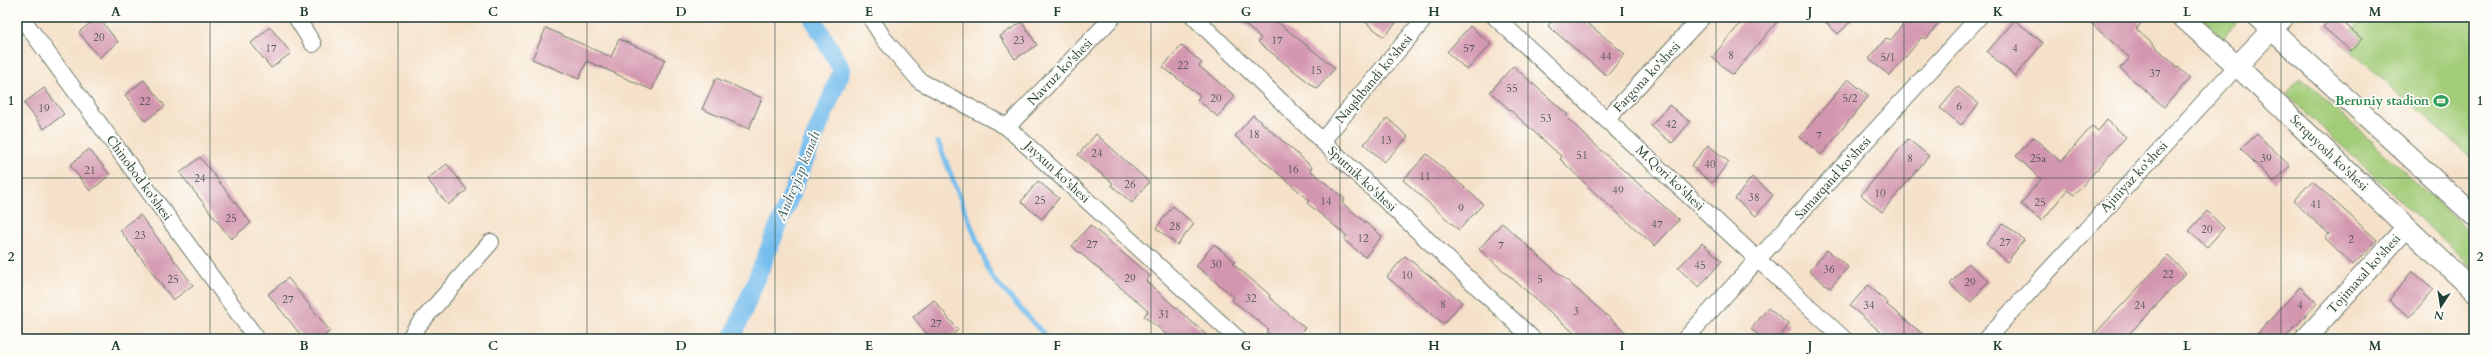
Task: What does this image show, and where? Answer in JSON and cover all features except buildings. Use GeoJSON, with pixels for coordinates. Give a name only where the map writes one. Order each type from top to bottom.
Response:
{"type":"FeatureCollection","features":[{"type":"Feature","properties":{"kind":"street","name":"Chinobod ko'shesi"},"geometry":{"type":"LineString","coordinates":[[21,17],[258,339]]}},
{"type":"Feature","properties":{"kind":"street"},"geometry":{"type":"LineString","coordinates":[[296,17],[313,44]]}},
{"type":"Feature","properties":{"kind":"street","name":"Jayxun ko'shesi"},"geometry":{"type":"LineString","coordinates":[[870,17],[884,39],[920,81],[1007,127],[1238,339]]}},
{"type":"Feature","properties":{"kind":"street","name":"Navruz ko'shesi"},"geometry":{"type":"LineString","coordinates":[[1007,127],[1113,17]]}},
{"type":"Feature","properties":{"kind":"street","name":"Sputnik ko'shesi"},"geometry":{"type":"LineString","coordinates":[[1194,17],[1322,141],[1533,339]]}},
{"type":"Feature","properties":{"kind":"street","name":"Naqshbandi ko'shesi"},"geometry":{"type":"LineString","coordinates":[[1322,141],[1426,17]]}},
{"type":"Feature","properties":{"kind":"street","name":"M.Qori ko'shesi"},"geometry":{"type":"LineString","coordinates":[[1495,17],[1844,339]]}},
{"type":"Feature","properties":{"kind":"street","name":"Fargona ko'shesi"},"geometry":{"type":"LineString","coordinates":[[1607,119],[1702,17]]}},
{"type":"Feature","properties":{"kind":"street","name":"Samarqand ko'shesi"},"geometry":{"type":"LineString","coordinates":[[1685,339],[1979,17]]}},
{"type":"Feature","properties":{"kind":"street","name":"Serquyosh ko'shesi"},"geometry":{"type":"LineString","coordinates":[[2182,17],[2237,66],[2474,291]]}},
{"type":"Feature","properties":{"kind":"street"},"geometry":{"type":"LineString","coordinates":[[2271,21],[2474,216]]}},
{"type":"Feature","properties":{"kind":"street","name":"Ajiniyaz ko'shesi"},"geometry":{"type":"LineString","coordinates":[[1986,339],[2237,66],[2271,21]]}},
{"type":"Feature","properties":{"kind":"street","name":"Tojimaxal ko'shesi"},"geometry":{"type":"LineString","coordinates":[[2305,339],[2406,228]]}},
{"type":"Feature","properties":{"kind":"street"},"geometry":{"type":"LineString","coordinates":[[409,339],[416,328],[491,242]]}},
{"type":"Feature","properties":{"kind":"green space"},"geometry":{"type":"Polygon","coordinates":[[[2201,17],[2236,17],[2239,20],[2223,38],[2201,17]]]}},
{"type":"Feature","properties":{"kind":"green space","name":"Beruniy stadion"},"geometry":{"type":"Polygon","coordinates":[[[2365,17],[2474,17],[2474,160],[2341,42],[2365,17]]]}},
{"type":"Feature","properties":{"kind":"green space"},"geometry":{"type":"Polygon","coordinates":[[[2301,77],[2474,236],[2474,269],[2286,94],[2301,77]]]}},
{"type":"Feature","properties":{"kind":"waterway","name":"Andreyjap kanalı"},"geometry":{"type":"LineString","coordinates":[[732,339],[842,70],[812,17]]}},
{"type":"Feature","properties":{"kind":"waterway"},"geometry":{"type":"LineString","coordinates":[[938,142],[991,276],[1048,339]]}},
{"type":"Feature","properties":{"kind":"place","name":"Beruniy stadion"},"geometry":{"type":"Point","coordinates":[2441,101]}}]}
